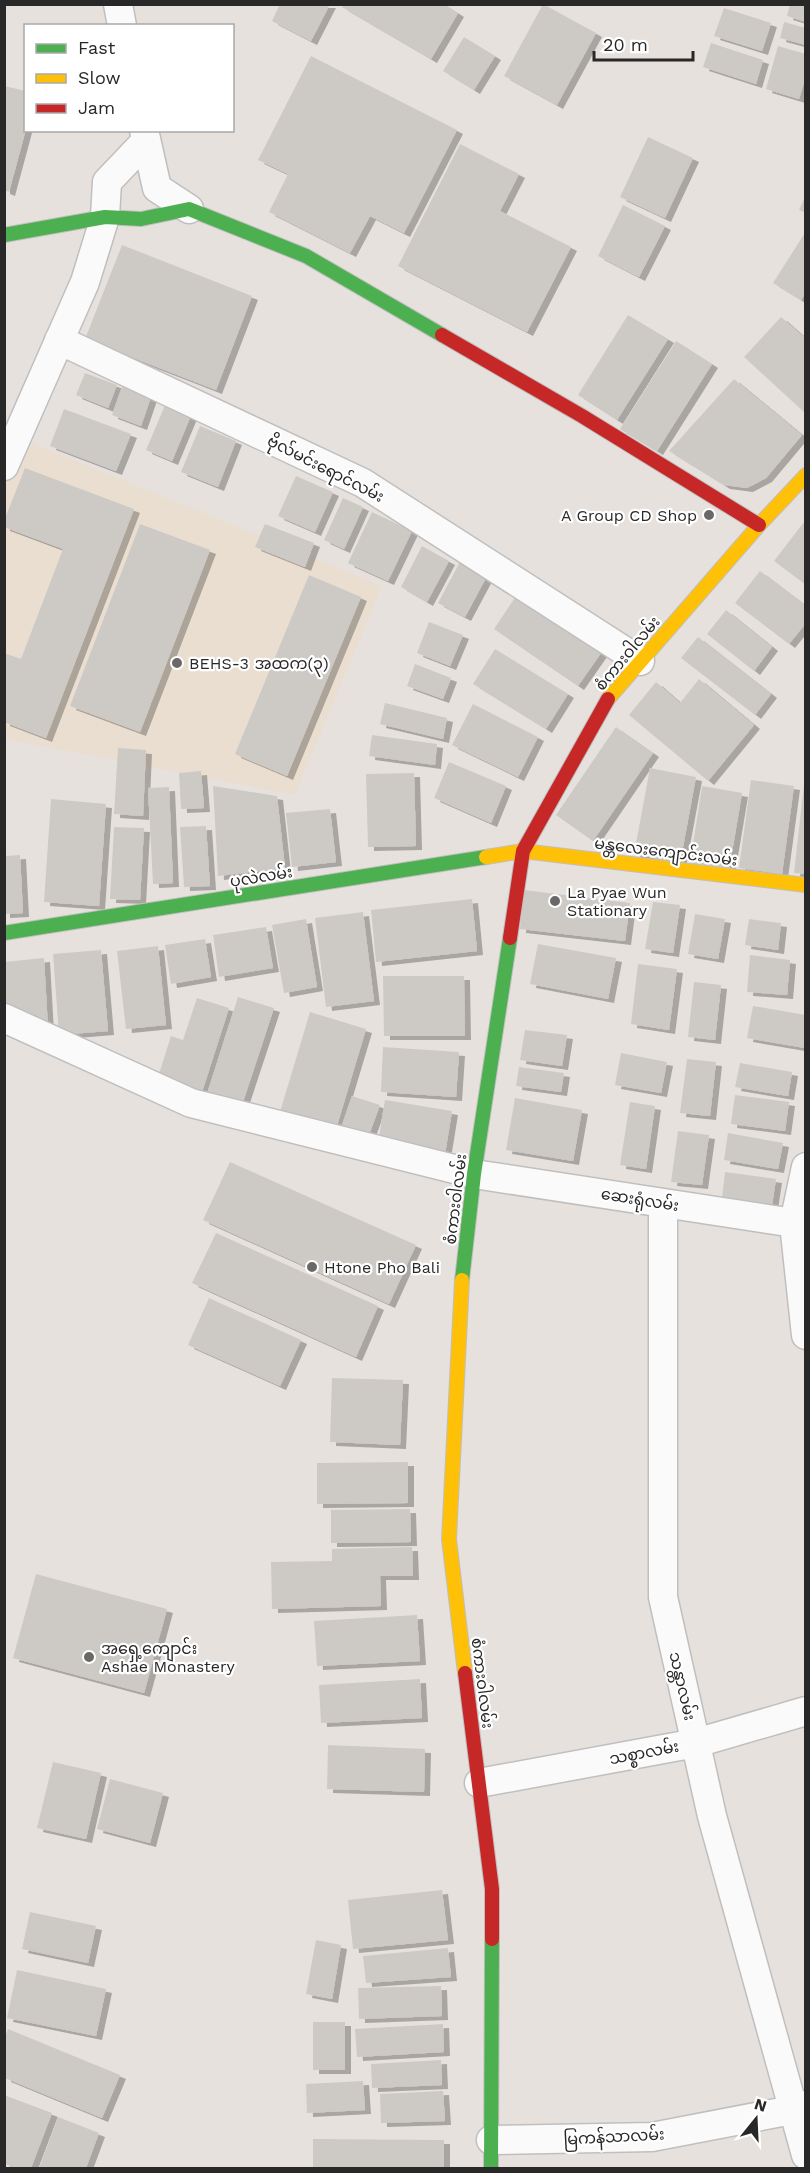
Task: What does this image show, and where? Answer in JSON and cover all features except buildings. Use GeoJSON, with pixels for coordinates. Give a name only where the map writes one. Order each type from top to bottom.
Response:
{"type":"FeatureCollection","features":[{"type":"Feature","properties":{"kind":"main road"},"geometry":{"type":"LineString","coordinates":[[4,235],[105,218],[141,219],[189,209],[306,256],[582,416],[759,525]]}},
{"type":"Feature","properties":{"kind":"main road","name":"စံကားဝါလမ်း"},"geometry":{"type":"LineString","coordinates":[[491,2169],[492,1889],[449,1539],[464,1263],[474,1174],[523,851],[608,699],[759,525],[806,475]]}},
{"type":"Feature","properties":{"kind":"main road","name":"မန္တလေးကျောင်းလမ်း"},"geometry":{"type":"LineString","coordinates":[[523,851],[806,885]]}},
{"type":"Feature","properties":{"kind":"main road","name":"ပုလဲလမ်း"},"geometry":{"type":"LineString","coordinates":[[4,933],[523,851]]}},
{"type":"Feature","properties":{"kind":"street"},"geometry":{"type":"LineString","coordinates":[[118,4],[122,24]]}},
{"type":"Feature","properties":{"kind":"street"},"geometry":{"type":"LineString","coordinates":[[145,136],[157,188],[189,209]]}},
{"type":"Feature","properties":{"kind":"street"},"geometry":{"type":"LineString","coordinates":[[4,466],[85,282],[105,218],[107,182],[145,136]]}},
{"type":"Feature","properties":{"kind":"street","name":"ဗိုလ်မင်းရောင်လမ်း"},"geometry":{"type":"LineString","coordinates":[[59,340],[363,483],[640,661]]}},
{"type":"Feature","properties":{"kind":"street","name":"ဆေးရုံလမ်း"},"geometry":{"type":"LineString","coordinates":[[4,1018],[190,1103],[474,1174],[800,1223]]}},
{"type":"Feature","properties":{"kind":"street"},"geometry":{"type":"LineString","coordinates":[[806,1167],[800,1223],[806,1335]]}},
{"type":"Feature","properties":{"kind":"street","name":"သန္တာလမ်း"},"geometry":{"type":"LineString","coordinates":[[663,1203],[663,1597],[712,1816],[799,2108],[806,2155]]}},
{"type":"Feature","properties":{"kind":"street","name":"သစ္စာလမ်း"},"geometry":{"type":"LineString","coordinates":[[479,1784],[696,1743],[806,1710]]}},
{"type":"Feature","properties":{"kind":"street","name":"မြကန်သာလမ်း"},"geometry":{"type":"LineString","coordinates":[[491,2140],[652,2137],[799,2108]]}},
{"type":"Feature","properties":{"kind":"shaded area","name":"BEHS-3 အထက(၃)"},"geometry":{"type":"Polygon","coordinates":[[[22,439],[382,586],[295,795],[5,739],[4,482],[22,439]]]}},
{"type":"Feature","properties":{"kind":"traffic: fast"},"geometry":{"type":"LineString","coordinates":[[4,235],[105,217],[141,219],[189,209],[306,256],[442,335]]}},
{"type":"Feature","properties":{"kind":"traffic: fast"},"geometry":{"type":"LineString","coordinates":[[4,933],[486,857]]}},
{"type":"Feature","properties":{"kind":"traffic: fast"},"geometry":{"type":"LineString","coordinates":[[462,1280],[474,1174],[510,938]]}},
{"type":"Feature","properties":{"kind":"traffic: fast"},"geometry":{"type":"LineString","coordinates":[[491,2168],[492,1939]]}},
{"type":"Feature","properties":{"kind":"traffic: slow"},"geometry":{"type":"LineString","coordinates":[[608,699],[759,525],[806,475]]}},
{"type":"Feature","properties":{"kind":"traffic: slow"},"geometry":{"type":"LineString","coordinates":[[486,857],[523,851],[806,885]]}},
{"type":"Feature","properties":{"kind":"traffic: slow"},"geometry":{"type":"LineString","coordinates":[[462,1280],[449,1539],[465,1673]]}},
{"type":"Feature","properties":{"kind":"traffic: jam"},"geometry":{"type":"LineString","coordinates":[[442,335],[582,416],[759,525]]}},
{"type":"Feature","properties":{"kind":"traffic: jam"},"geometry":{"type":"LineString","coordinates":[[510,938],[523,851],[608,699]]}},
{"type":"Feature","properties":{"kind":"traffic: jam"},"geometry":{"type":"LineString","coordinates":[[465,1673],[492,1889],[492,1939]]}},
{"type":"Feature","properties":{"kind":"place","name":"A Group CD Shop"},"geometry":{"type":"Point","coordinates":[709,515]}},
{"type":"Feature","properties":{"kind":"place","name":"BEHS-3 အထက(၃)"},"geometry":{"type":"Point","coordinates":[177,663]}},
{"type":"Feature","properties":{"kind":"place","name":"La Pyae Wun Stationary"},"geometry":{"type":"Point","coordinates":[555,901]}},
{"type":"Feature","properties":{"kind":"place","name":"Htone Pho Bali"},"geometry":{"type":"Point","coordinates":[312,1267]}},
{"type":"Feature","properties":{"kind":"place","name":"အရှေ့ကျောင်း Ashae Monastery"},"geometry":{"type":"Point","coordinates":[89,1657]}}]}
